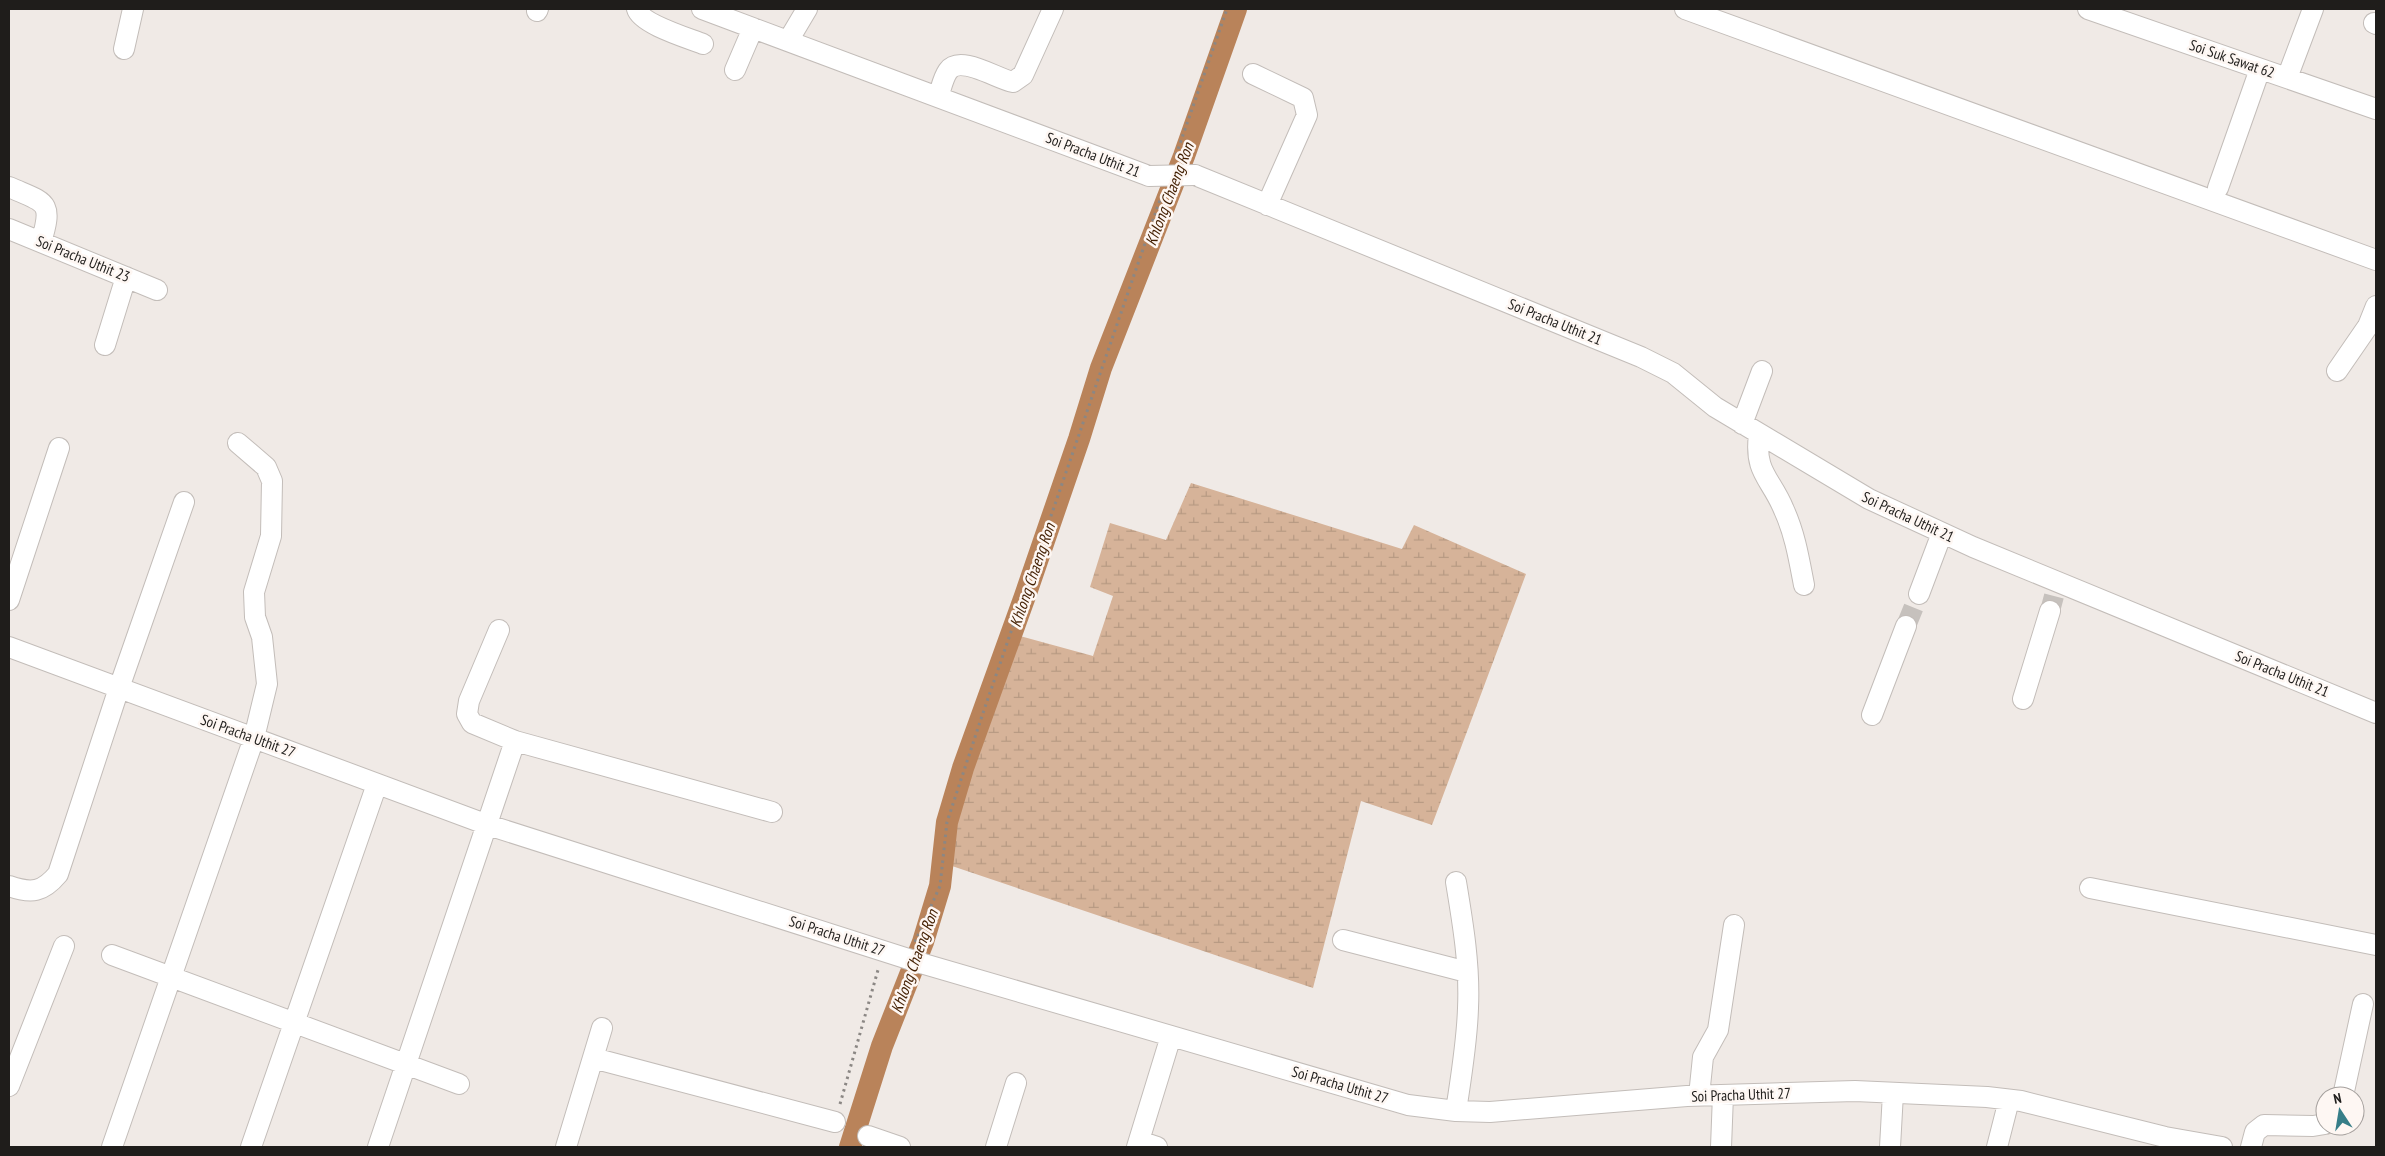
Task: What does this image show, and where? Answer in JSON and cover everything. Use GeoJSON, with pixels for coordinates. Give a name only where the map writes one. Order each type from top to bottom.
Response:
{"type":"FeatureCollection","features":[{"type":"Feature","properties":{"kind":"street"},"geometry":{"type":"LineString","coordinates":[[124,49],[133,9]]}},
{"type":"Feature","properties":{"kind":"street"},"geometry":{"type":"LineString","coordinates":[[638,9],[639,14],[646,21],[703,44]]}},
{"type":"Feature","properties":{"kind":"street","name":"Soi Pracha Uthit 21"},"geometry":{"type":"LineString","coordinates":[[702,9],[1149,176],[1195,175],[1641,357],[1673,373],[1715,407],[1759,435],[1869,499],[1942,533],[2054,596],[2376,713]]}},
{"type":"Feature","properties":{"kind":"street"},"geometry":{"type":"LineString","coordinates":[[788,41],[807,9]]}},
{"type":"Feature","properties":{"kind":"street"},"geometry":{"type":"LineString","coordinates":[[938,97],[948,70],[957,65],[970,65],[1003,80],[1013,82],[1023,75],[1053,9]]}},
{"type":"Feature","properties":{"kind":"street"},"geometry":{"type":"LineString","coordinates":[[1685,9],[2376,260]]}},
{"type":"Feature","properties":{"kind":"street","name":"Soi Suk Sawat 62"},"geometry":{"type":"LineString","coordinates":[[2088,9],[2376,109]]}},
{"type":"Feature","properties":{"kind":"street"},"geometry":{"type":"LineString","coordinates":[[2287,78],[2313,9]]}},
{"type":"Feature","properties":{"kind":"street"},"geometry":{"type":"LineString","coordinates":[[735,70],[753,28]]}},
{"type":"Feature","properties":{"kind":"street"},"geometry":{"type":"LineString","coordinates":[[2218,188],[2260,69]]}},
{"type":"Feature","properties":{"kind":"street"},"geometry":{"type":"LineString","coordinates":[[1253,74],[1303,98],[1307,115],[1267,205]]}},
{"type":"Feature","properties":{"kind":"street"},"geometry":{"type":"LineString","coordinates":[[9,187],[41,202],[47,208],[48,218],[41,242]]}},
{"type":"Feature","properties":{"kind":"street","name":"Soi Pracha Uthit 23"},"geometry":{"type":"LineString","coordinates":[[9,229],[157,290]]}},
{"type":"Feature","properties":{"kind":"street"},"geometry":{"type":"LineString","coordinates":[[105,345],[126,277]]}},
{"type":"Feature","properties":{"kind":"street"},"geometry":{"type":"LineString","coordinates":[[2337,371],[2364,333],[2376,306]]}},
{"type":"Feature","properties":{"kind":"street"},"geometry":{"type":"LineString","coordinates":[[1742,424],[1762,371]]}},
{"type":"Feature","properties":{"kind":"street"},"geometry":{"type":"LineString","coordinates":[[1759,435],[1757,452],[1760,467],[1787,517],[1793,533],[1804,585]]}},
{"type":"Feature","properties":{"kind":"street"},"geometry":{"type":"LineString","coordinates":[[112,1147],[254,738],[267,684],[262,637],[255,618],[254,592],[271,536],[272,481],[266,467],[238,443]]}},
{"type":"Feature","properties":{"kind":"street"},"geometry":{"type":"LineString","coordinates":[[9,600],[59,448]]}},
{"type":"Feature","properties":{"kind":"street"},"geometry":{"type":"LineString","coordinates":[[9,886],[33,891],[46,888],[58,874],[119,688],[184,502]]}},
{"type":"Feature","properties":{"kind":"street"},"geometry":{"type":"LineString","coordinates":[[1919,594],[1942,533]]}},
{"type":"Feature","properties":{"kind":"street"},"geometry":{"type":"LineString","coordinates":[[2023,699],[2054,596]]}},
{"type":"Feature","properties":{"kind":"street"},"geometry":{"type":"LineString","coordinates":[[1872,715],[1906,626]]}},
{"type":"Feature","properties":{"kind":"street"},"geometry":{"type":"LineString","coordinates":[[499,630],[469,701],[467,714],[472,723],[515,741],[772,812]]}},
{"type":"Feature","properties":{"kind":"street","name":"Soi Pracha Uthit 27"},"geometry":{"type":"LineString","coordinates":[[9,647],[488,825],[916,961],[1408,1105],[1456,1111],[1490,1112],[1699,1096],[1855,1091],[2008,1100],[2165,1137],[2222,1147]]}},
{"type":"Feature","properties":{"kind":"street"},"geometry":{"type":"LineString","coordinates":[[378,1147],[515,741]]}},
{"type":"Feature","properties":{"kind":"street"},"geometry":{"type":"LineString","coordinates":[[251,1147],[377,784]]}},
{"type":"Feature","properties":{"kind":"street"},"geometry":{"type":"LineString","coordinates":[[1456,882],[1464,930],[1468,1007],[1465,1056],[1456,1111]]}},
{"type":"Feature","properties":{"kind":"street"},"geometry":{"type":"LineString","coordinates":[[2090,888],[2376,945]]}},
{"type":"Feature","properties":{"kind":"street"},"geometry":{"type":"LineString","coordinates":[[1699,1096],[1703,1057],[1718,1030],[1734,925]]}},
{"type":"Feature","properties":{"kind":"street"},"geometry":{"type":"LineString","coordinates":[[1343,940],[1467,972]]}},
{"type":"Feature","properties":{"kind":"street"},"geometry":{"type":"LineString","coordinates":[[9,1086],[64,946]]}},
{"type":"Feature","properties":{"kind":"street"},"geometry":{"type":"LineString","coordinates":[[112,956],[459,1084]]}},
{"type":"Feature","properties":{"kind":"street"},"geometry":{"type":"LineString","coordinates":[[2346,1086],[2363,1004]]}},
{"type":"Feature","properties":{"kind":"street"},"geometry":{"type":"LineString","coordinates":[[566,1147],[602,1028]]}},
{"type":"Feature","properties":{"kind":"street"},"geometry":{"type":"LineString","coordinates":[[1144,1145],[1171,1036]]}},
{"type":"Feature","properties":{"kind":"street"},"geometry":{"type":"LineString","coordinates":[[593,1058],[835,1122]]}},
{"type":"Feature","properties":{"kind":"street"},"geometry":{"type":"LineString","coordinates":[[996,1147],[1016,1083]]}},
{"type":"Feature","properties":{"kind":"street"},"geometry":{"type":"LineString","coordinates":[[1890,1147],[1893,1093]]}},
{"type":"Feature","properties":{"kind":"street"},"geometry":{"type":"LineString","coordinates":[[1721,1147],[1723,1095]]}},
{"type":"Feature","properties":{"kind":"street"},"geometry":{"type":"LineString","coordinates":[[1997,1147],[2008,1100]]}},
{"type":"Feature","properties":{"kind":"street"},"geometry":{"type":"LineString","coordinates":[[2251,1147],[2255,1132],[2264,1125],[2315,1126]]}},
{"type":"Feature","properties":{"kind":"street"},"geometry":{"type":"LineString","coordinates":[[868,1136],[900,1147]]}},
{"type":"Feature","properties":{"kind":"path"},"geometry":{"type":"LineString","coordinates":[[1173,163],[1227,9]]}},
{"type":"Feature","properties":{"kind":"path"},"geometry":{"type":"LineString","coordinates":[[916,961],[940,886],[948,822],[983,713],[1164,191]]}},
{"type":"Feature","properties":{"kind":"path"},"geometry":{"type":"LineString","coordinates":[[835,1122],[883,950]]}},
{"type":"Feature","properties":{"kind":"green space"},"geometry":{"type":"Polygon","coordinates":[[[1191,483],[1402,549],[1414,525],[1526,574],[1432,825],[1361,801],[1313,988],[952,866],[948,849],[959,795],[1020,636],[1093,656],[1113,596],[1090,587],[1110,523],[1166,540],[1191,483]]]}},
{"type":"Feature","properties":{"kind":"waterway","name":"Khlong Chaeng Ron"},"geometry":{"type":"LineString","coordinates":[[850,1147],[882,1046],[923,942],[940,886],[947,822],[963,768],[1025,596],[1079,439],[1101,368],[1184,156],[1236,9]]}},
{"type":"Feature","properties":{"kind":"tunnel"},"geometry":{"type":"LineString","coordinates":[[1906,626],[1919,594]]}},
{"type":"Feature","properties":{"kind":"tunnel"},"geometry":{"type":"LineString","coordinates":[[2050,611],[2054,596]]}}]}
